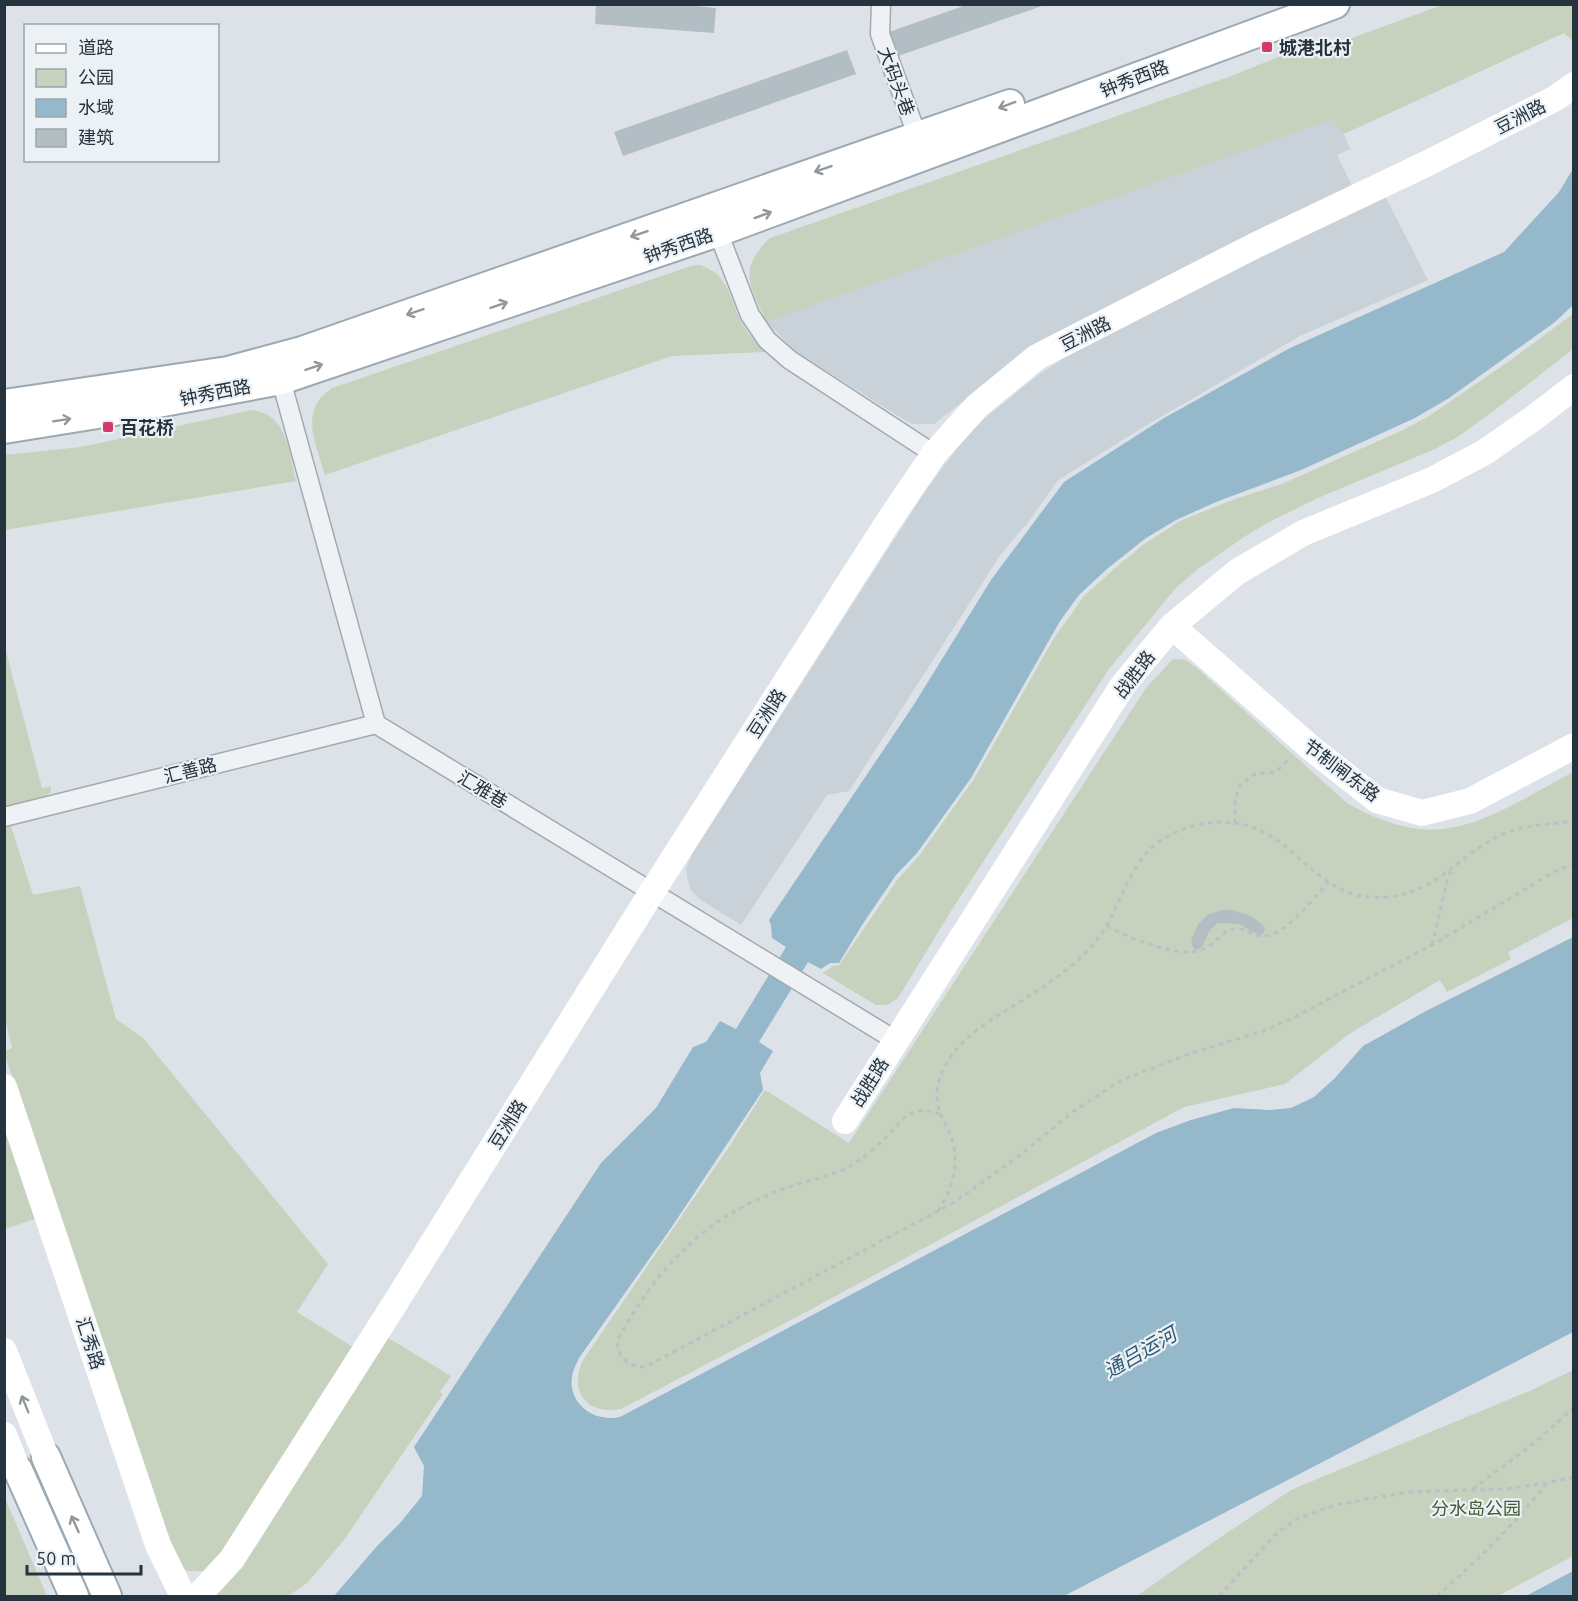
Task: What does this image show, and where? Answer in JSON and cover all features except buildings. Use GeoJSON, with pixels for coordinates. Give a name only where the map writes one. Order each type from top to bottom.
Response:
{"type":"FeatureCollection","features":[{"type":"Feature","properties":{"kind":"main road","name":"钟秀西路"},"geometry":{"type":"LineString","coordinates":[[4,429],[281,380],[718,232],[921,146],[1279,4]]}},
{"type":"Feature","properties":{"kind":"main road","name":"钟秀西路"},"geometry":{"type":"LineString","coordinates":[[4,404],[228,371],[302,351],[921,146],[1335,4]]}},
{"type":"Feature","properties":{"kind":"main road"},"geometry":{"type":"LineString","coordinates":[[46,1457],[107,1596]]}},
{"type":"Feature","properties":{"kind":"main road"},"geometry":{"type":"LineString","coordinates":[[18,1470],[74,1596]]}},
{"type":"Feature","properties":{"kind":"street","name":"大码头巷"},"geometry":{"type":"LineString","coordinates":[[881,4],[880,34],[921,146]]}},
{"type":"Feature","properties":{"kind":"street","name":"豆洲路"},"geometry":{"type":"LineString","coordinates":[[198,1596],[238,1550],[652,892],[888,522],[934,454],[978,406],[1037,357],[1256,245],[1428,163],[1556,98],[1574,85]]}},
{"type":"Feature","properties":{"kind":"street"},"geometry":{"type":"LineString","coordinates":[[718,232],[750,315],[767,340],[790,360],[934,454]]}},
{"type":"Feature","properties":{"kind":"street"},"geometry":{"type":"LineString","coordinates":[[281,380],[376,724]]}},
{"type":"Feature","properties":{"kind":"street","name":"战胜路"},"geometry":{"type":"LineString","coordinates":[[845,1121],[1123,685],[1172,626],[1237,572],[1303,533],[1432,480],[1485,452],[1574,387]]}},
{"type":"Feature","properties":{"kind":"street","name":"节制闸东路"},"geometry":{"type":"LineString","coordinates":[[1172,626],[1311,748],[1377,800],[1422,813],[1470,801],[1574,746]]}},
{"type":"Feature","properties":{"kind":"street","name":"汇善路"},"geometry":{"type":"LineString","coordinates":[[4,817],[376,724]]}},
{"type":"Feature","properties":{"kind":"street","name":"汇雅巷"},"geometry":{"type":"LineString","coordinates":[[376,724],[895,1040]]}},
{"type":"Feature","properties":{"kind":"street","name":"汇秀路"},"geometry":{"type":"LineString","coordinates":[[4,1087],[158,1545],[183,1596]]}},
{"type":"Feature","properties":{"kind":"street"},"geometry":{"type":"LineString","coordinates":[[4,1351],[46,1457]]}},
{"type":"Feature","properties":{"kind":"street"},"geometry":{"type":"LineString","coordinates":[[4,1435],[18,1470]]}},
{"type":"Feature","properties":{"kind":"path"},"geometry":{"type":"LineString","coordinates":[[1235,823],[1235,799],[1240,785],[1255,774],[1276,772],[1281,769],[1296,751]]}},
{"type":"Feature","properties":{"kind":"path"},"geometry":{"type":"LineString","coordinates":[[938,1212],[949,1192],[956,1166],[953,1141],[937,1105],[939,1080],[948,1061],[959,1047],[982,1027],[1074,963],[1098,940],[1133,873],[1154,846],[1189,827],[1210,822],[1235,823],[1254,827],[1277,838],[1304,864],[1328,882],[1350,892],[1385,897],[1419,890],[1432,884],[1482,845],[1518,827],[1574,821]]}},
{"type":"Feature","properties":{"kind":"path"},"geometry":{"type":"LineString","coordinates":[[940,1114],[929,1110],[913,1112],[899,1121],[868,1154],[848,1167],[782,1189],[710,1226],[681,1251],[656,1278],[618,1339],[618,1350],[632,1365],[647,1366],[938,1212],[984,1182],[1074,1111],[1120,1081],[1172,1060],[1282,1023],[1432,945],[1552,873],[1574,863]]}},
{"type":"Feature","properties":{"kind":"path"},"geometry":{"type":"LineString","coordinates":[[1432,945],[1448,877],[1455,865]]}},
{"type":"Feature","properties":{"kind":"path"},"geometry":{"type":"LineString","coordinates":[[1107,926],[1147,944],[1194,952],[1204,949],[1232,929],[1240,928],[1262,936],[1272,934],[1296,917],[1328,882]]}},
{"type":"Feature","properties":{"kind":"path"},"geometry":{"type":"LineString","coordinates":[[1472,1490],[1537,1441],[1574,1407]]}},
{"type":"Feature","properties":{"kind":"path"},"geometry":{"type":"LineString","coordinates":[[1219,1596],[1277,1533],[1297,1519],[1335,1505],[1369,1497],[1407,1492],[1506,1489],[1574,1477]]}},
{"type":"Feature","properties":{"kind":"path"},"geometry":{"type":"LineString","coordinates":[[1437,1596],[1475,1563],[1511,1526],[1546,1483]]}},
{"type":"Feature","properties":{"kind":"shaded area"},"geometry":{"type":"Polygon","coordinates":[[[1331,120],[1344,134],[1350,149],[1337,155],[1354,190],[1012,363],[934,424],[913,424],[903,419],[798,353],[766,322],[1051,215],[1331,120]]]}},
{"type":"Feature","properties":{"kind":"shaded area"},"geometry":{"type":"Polygon","coordinates":[[[1384,194],[1428,280],[1300,336],[1058,480],[1029,521],[1001,554],[849,791],[827,795],[741,925],[699,899],[691,890],[688,882],[686,869],[692,854],[926,490],[959,446],[983,420],[1037,376],[1064,358],[1384,194]]]}},
{"type":"Feature","properties":{"kind":"green space"},"geometry":{"type":"Polygon","coordinates":[[[1442,5],[1573,5],[1573,41],[1564,33],[1344,134],[1331,120],[766,322],[755,298],[750,269],[753,259],[770,238],[1234,75],[1303,47],[1305,53],[1308,54],[1442,5]]]}},
{"type":"Feature","properties":{"kind":"green space"},"geometry":{"type":"Polygon","coordinates":[[[700,265],[710,269],[723,281],[744,327],[766,352],[672,356],[325,475],[314,439],[312,417],[315,407],[332,388],[691,266],[700,265]]]}},
{"type":"Feature","properties":{"kind":"green space"},"geometry":{"type":"Polygon","coordinates":[[[1573,314],[1573,349],[1456,438],[1318,498],[1269,522],[1198,569],[1175,589],[1109,669],[951,911],[898,998],[887,1005],[876,1005],[823,973],[839,965],[898,879],[919,856],[974,779],[1054,638],[1083,597],[1114,569],[1143,545],[1180,521],[1235,499],[1282,484],[1429,416],[1573,314]]]}},
{"type":"Feature","properties":{"kind":"green space"},"geometry":{"type":"Polygon","coordinates":[[[252,410],[264,413],[280,427],[285,436],[296,481],[5,530],[5,455],[81,447],[252,410]]]}},
{"type":"Feature","properties":{"kind":"green space"},"geometry":{"type":"Polygon","coordinates":[[[4,644],[42,788],[51,787],[51,792],[45,796],[5,808],[4,644]]]}},
{"type":"Feature","properties":{"kind":"green space"},"geometry":{"type":"Polygon","coordinates":[[[1173,659],[1186,660],[1198,669],[1347,803],[1393,824],[1431,830],[1460,826],[1494,814],[1573,772],[1573,918],[1508,952],[1511,959],[1447,992],[1440,980],[1349,1034],[1285,1084],[1184,1107],[808,1311],[621,1409],[609,1410],[590,1405],[579,1391],[579,1372],[583,1360],[731,1144],[765,1090],[849,1143],[1146,688],[1173,659]]]}},
{"type":"Feature","properties":{"kind":"green space"},"geometry":{"type":"Polygon","coordinates":[[[11,826],[33,895],[80,886],[116,1019],[143,1038],[328,1264],[297,1312],[369,1357],[385,1336],[451,1376],[440,1392],[443,1394],[344,1540],[307,1583],[288,1596],[214,1596],[231,1577],[201,1571],[187,1571],[174,1562],[5,1055],[5,1051],[12,1048],[4,1015],[4,827],[11,826]]]}},
{"type":"Feature","properties":{"kind":"green space"},"geometry":{"type":"Polygon","coordinates":[[[4,1117],[40,1217],[5,1229],[4,1229],[4,1117]]]}},
{"type":"Feature","properties":{"kind":"green space","name":"分水岛公园"},"geometry":{"type":"Polygon","coordinates":[[[1573,1370],[1573,1556],[1498,1596],[1137,1596],[1291,1490],[1534,1389],[1573,1370]]]}},
{"type":"Feature","properties":{"kind":"green space"},"geometry":{"type":"Polygon","coordinates":[[[5,1498],[47,1596],[5,1596],[5,1498]]]}},
{"type":"Feature","properties":{"kind":"water","name":"通吕运河"},"geometry":{"type":"Polygon","coordinates":[[[1573,169],[1573,305],[1555,322],[1449,398],[1415,418],[1301,470],[1216,502],[1176,520],[1146,538],[1079,595],[1060,621],[971,778],[917,853],[896,875],[839,963],[830,963],[821,969],[808,962],[759,1042],[773,1051],[760,1073],[763,1090],[671,1228],[579,1358],[573,1372],[572,1383],[573,1393],[583,1408],[600,1417],[620,1417],[1156,1133],[1234,1108],[1270,1110],[1291,1108],[1314,1097],[1335,1078],[1363,1046],[1428,1010],[1573,937],[1573,1332],[1064,1596],[334,1596],[422,1496],[424,1466],[414,1447],[601,1163],[656,1108],[693,1047],[706,1042],[720,1021],[736,1029],[786,947],[772,938],[769,920],[913,706],[991,580],[1064,482],[1164,418],[1290,348],[1504,252],[1559,192],[1573,169]]]}},
{"type":"Feature","properties":{"kind":"water"},"geometry":{"type":"Polygon","coordinates":[[[1573,1571],[1573,1596],[1526,1596],[1573,1571]]]}},
{"type":"Feature","properties":{"kind":"place","name":"城港北村"},"geometry":{"type":"Point","coordinates":[1267,47]}},
{"type":"Feature","properties":{"kind":"place","name":"百花桥"},"geometry":{"type":"Point","coordinates":[108,427]}}]}
